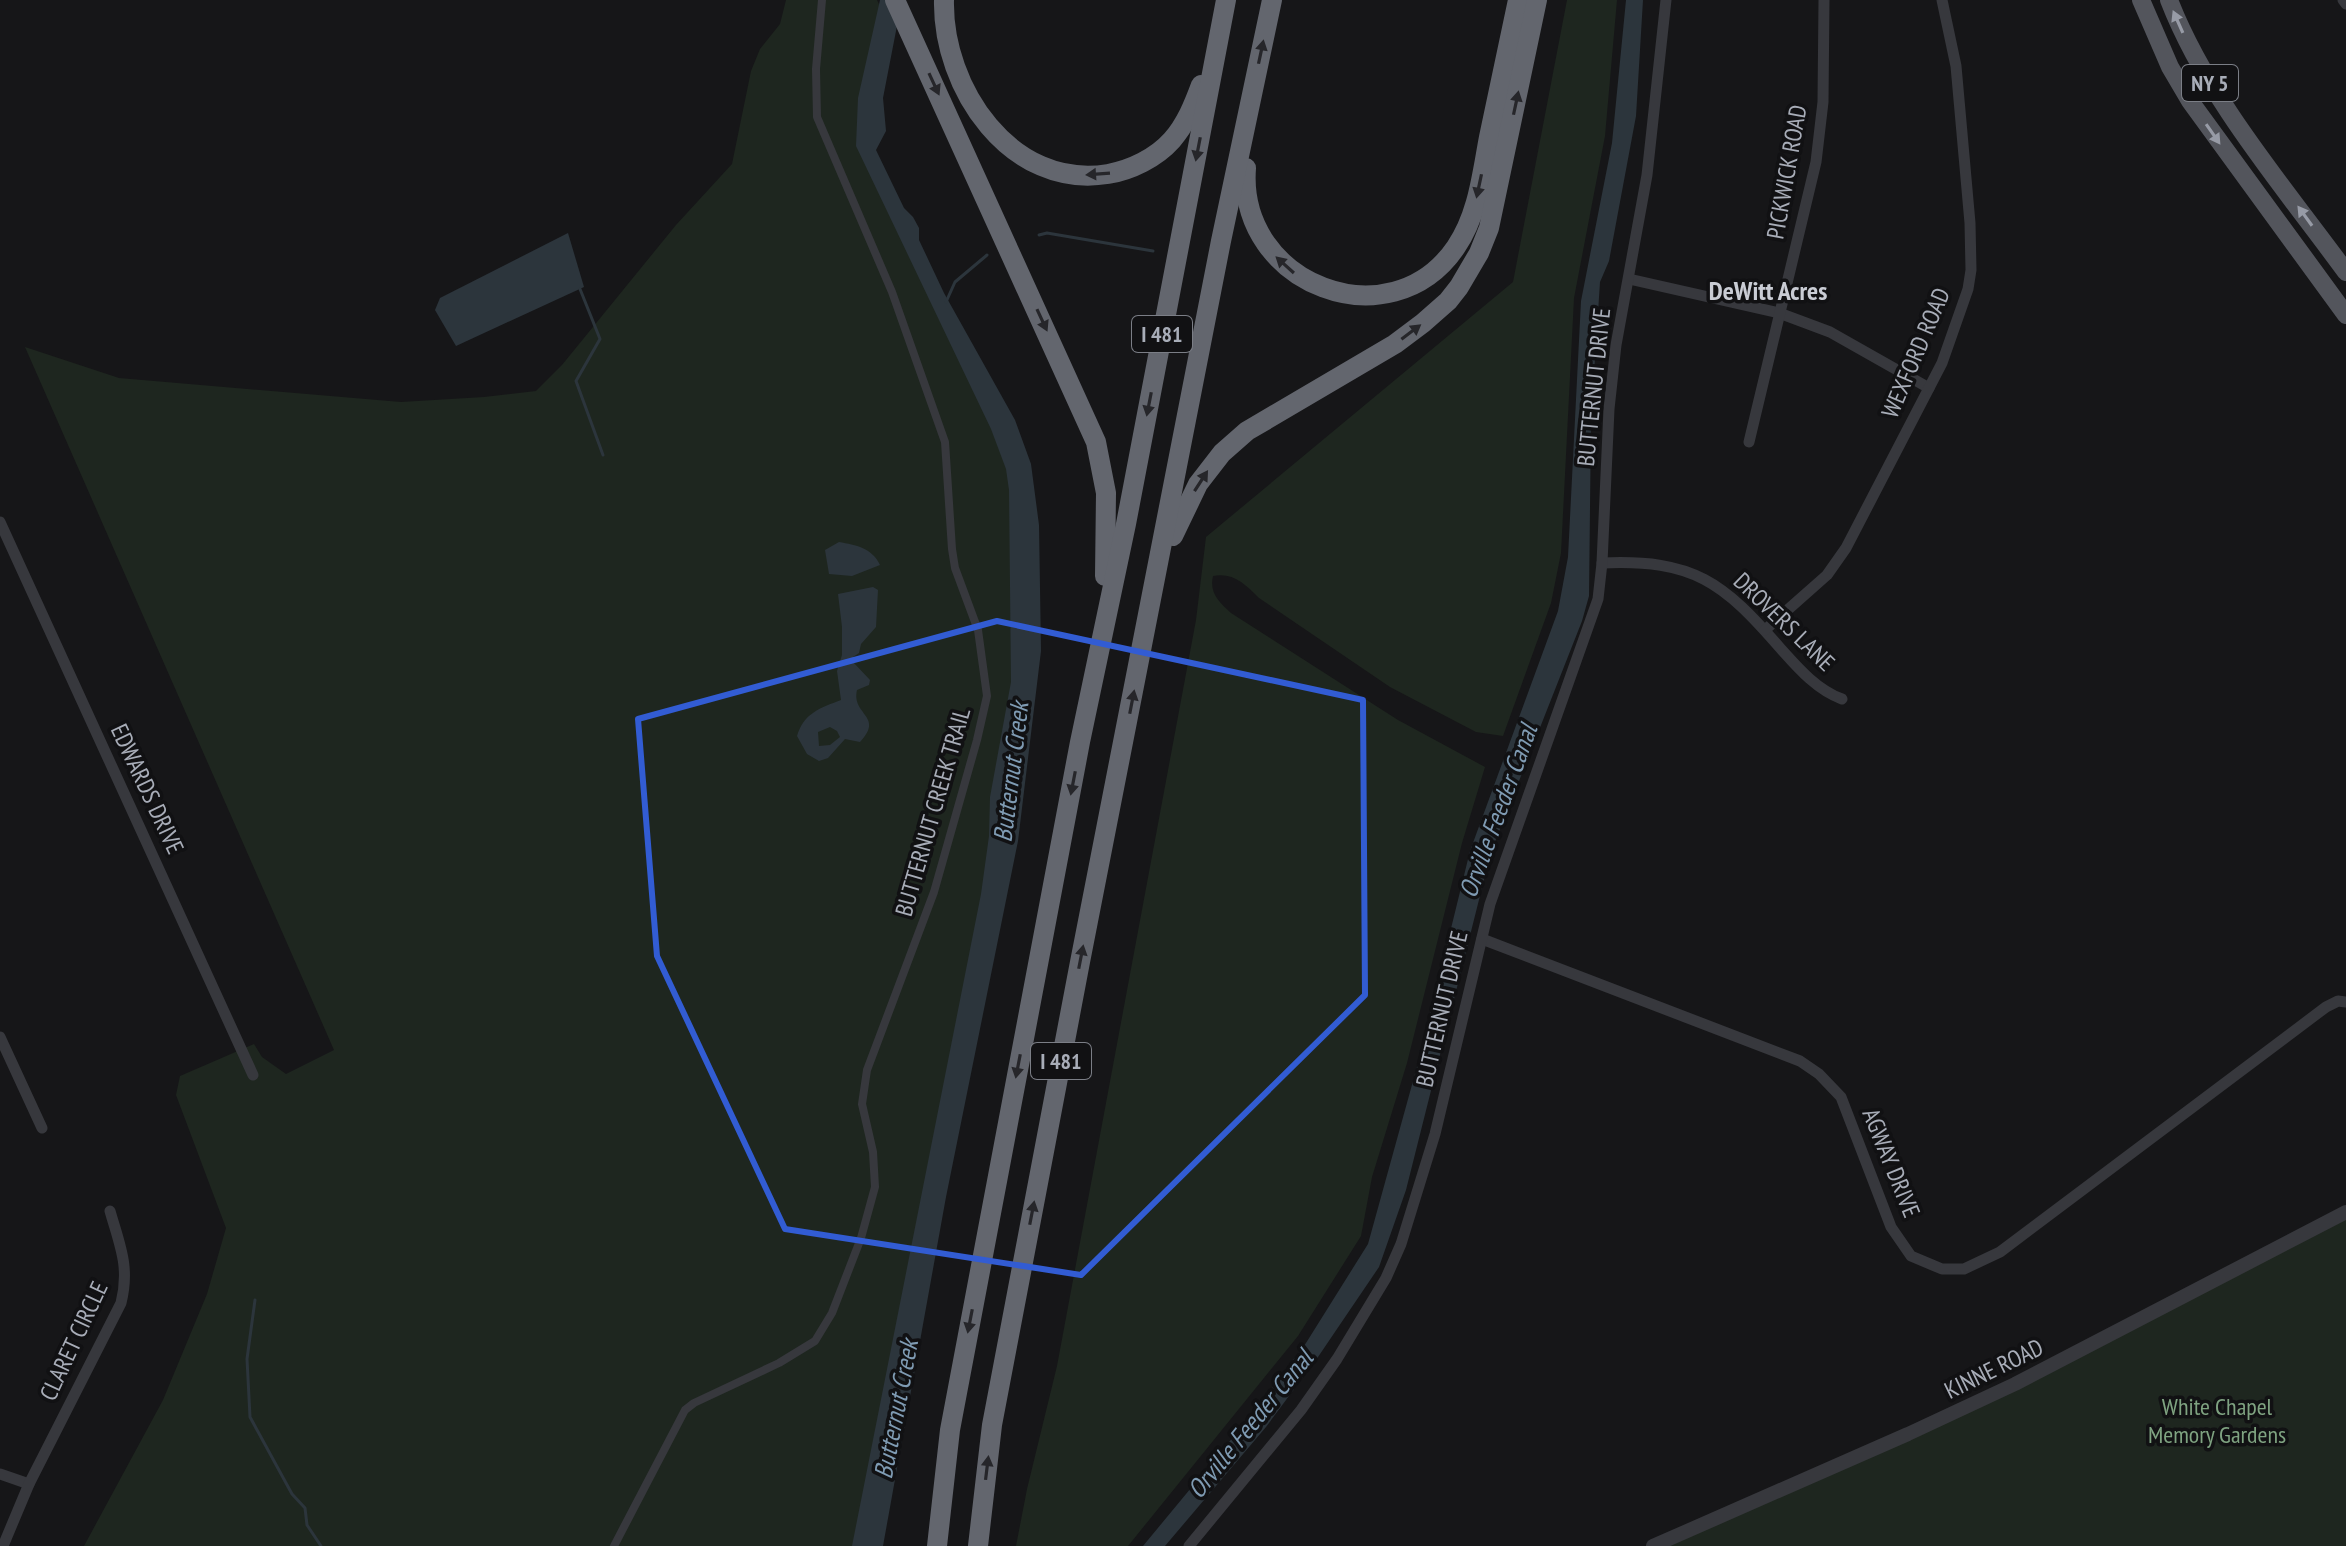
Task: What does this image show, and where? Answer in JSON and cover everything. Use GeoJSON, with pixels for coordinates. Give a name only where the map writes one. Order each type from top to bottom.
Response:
{"type":"FeatureCollection","features":[{"type":"Feature","properties":{"kind":"highway"},"geometry":{"type":"LineString","coordinates":[[895,0],[1096,442],[1106,493],[1104,624]]}},
{"type":"Feature","properties":{"kind":"highway"},"geometry":{"type":"LineString","coordinates":[[944,0],[948,38],[957,72],[971,101],[1004,143],[1041,167],[1064,174],[1096,176],[1120,172],[1161,150],[1173,139],[1193,106],[1217,44]]}},
{"type":"Feature","properties":{"kind":"highway","name":"I 481"},"geometry":{"type":"LineString","coordinates":[[937,1546],[950,1430],[1226,0]]}},
{"type":"Feature","properties":{"kind":"highway","name":"I 481"},"geometry":{"type":"LineString","coordinates":[[978,1546],[992,1425],[1080,962],[1218,255],[1272,0]]}},
{"type":"Feature","properties":{"kind":"highway"},"geometry":{"type":"LineString","coordinates":[[1250,103],[1245,181],[1247,202],[1252,220],[1276,258],[1295,275],[1330,291],[1384,293],[1406,287],[1438,267],[1455,250],[1473,214],[1518,0]]}},
{"type":"Feature","properties":{"kind":"highway"},"geometry":{"type":"LineString","coordinates":[[1157,577],[1190,498],[1222,453],[1247,431],[1395,344],[1448,301],[1469,272],[1489,228],[1537,0]]}},
{"type":"Feature","properties":{"kind":"main road","name":"NY 5"},"geometry":{"type":"LineString","coordinates":[[2141,0],[2170,67],[2190,101],[2346,315]]}},
{"type":"Feature","properties":{"kind":"main road","name":"NY 5"},"geometry":{"type":"LineString","coordinates":[[2169,0],[2193,55],[2220,99],[2346,272]]}},
{"type":"Feature","properties":{"kind":"street","name":"BUTTERNUT CREEK TRAIL"},"geometry":{"type":"LineString","coordinates":[[614,1546],[685,1410],[779,1363],[815,1341],[832,1313],[861,1238],[875,1187],[873,1152],[862,1104],[867,1070],[934,892],[987,696],[978,630],[955,568],[945,442],[892,292],[817,117],[816,69],[822,0]]}},
{"type":"Feature","properties":{"kind":"street","name":"BUTTERNUT DRIVE"},"geometry":{"type":"LineString","coordinates":[[1189,1546],[1301,1410],[1337,1359],[1386,1278],[1401,1244],[1435,1134],[1482,939],[1508,848],[1593,619],[1602,563],[1609,409],[1616,345],[1647,175],[1666,0]]}},
{"type":"Feature","properties":{"kind":"street","name":"PICKWICK ROAD"},"geometry":{"type":"LineString","coordinates":[[1749,442],[1816,162],[1823,102],[1824,0]]}},
{"type":"Feature","properties":{"kind":"street","name":"WEXFORD ROAD"},"geometry":{"type":"LineString","coordinates":[[1765,630],[1827,575],[1846,548],[1929,388],[1956,328],[1968,289],[1971,270],[1970,223],[1956,66],[1942,0]]}},
{"type":"Feature","properties":{"kind":"street"},"geometry":{"type":"LineString","coordinates":[[1629,279],[1779,313],[1830,332],[1929,388]]}},
{"type":"Feature","properties":{"kind":"street","name":"EDWARDS DRIVE"},"geometry":{"type":"LineString","coordinates":[[0,522],[253,1075]]}},
{"type":"Feature","properties":{"kind":"street","name":"DROVERS LANE"},"geometry":{"type":"LineString","coordinates":[[1602,563],[1625,562],[1679,568],[1713,583],[1765,630],[1798,668],[1824,690],[1842,699]]}},
{"type":"Feature","properties":{"kind":"street","name":"AGWAY DRIVE"},"geometry":{"type":"LineString","coordinates":[[1482,939],[1713,1025],[1800,1061],[1819,1074],[1841,1097],[1900,1243],[1911,1256],[1942,1269],[1964,1269],[2000,1252],[2326,1007],[2338,1001],[2346,1002]]}},
{"type":"Feature","properties":{"kind":"street"},"geometry":{"type":"LineString","coordinates":[[0,1037],[42,1128]]}},
{"type":"Feature","properties":{"kind":"street","name":"CLARET CIRCLE"},"geometry":{"type":"LineString","coordinates":[[3,1546],[29,1484],[121,1303],[126,1282],[125,1260],[110,1211]]}},
{"type":"Feature","properties":{"kind":"street","name":"KINNE ROAD"},"geometry":{"type":"LineString","coordinates":[[1653,1546],[2015,1384],[2346,1212]]}},
{"type":"Feature","properties":{"kind":"street"},"geometry":{"type":"LineString","coordinates":[[0,1474],[29,1484]]}},
{"type":"Feature","properties":{"kind":"highlighted area"},"geometry":{"type":"Polygon","coordinates":[[[997,621],[1363,700],[1365,995],[1081,1275],[785,1229],[657,956],[638,719],[997,621]]]}},
{"type":"Feature","properties":{"kind":"green space"},"geometry":{"type":"Polygon","coordinates":[[[786,0],[877,0],[888,23],[871,160],[1014,460],[1027,650],[871,1546],[84,1546],[163,1400],[207,1294],[226,1228],[176,1095],[180,1076],[254,1044],[262,1057],[286,1074],[334,1050],[25,347],[119,378],[401,402],[536,391],[562,365],[676,225],[732,164],[751,71],[760,49],[780,24],[786,0]]]}},
{"type":"Feature","properties":{"kind":"green space"},"geometry":{"type":"Polygon","coordinates":[[[1567,0],[1617,0],[1605,136],[1574,298],[1561,553],[1551,603],[1503,736],[1476,732],[1390,687],[1259,598],[1238,580],[1220,575],[1213,576],[1212,582],[1219,601],[1231,613],[1398,720],[1485,767],[1462,843],[1407,1063],[1372,1177],[1361,1236],[1298,1336],[1128,1546],[1016,1546],[1057,1366],[1196,620],[1206,537],[1513,282],[1567,0]]]}},
{"type":"Feature","properties":{"kind":"green space","name":"White Chapel Memory Gardens"},"geometry":{"type":"Polygon","coordinates":[[[2346,1212],[2346,1546],[1653,1546],[1908,1434],[2346,1212]]]}},
{"type":"Feature","properties":{"kind":"water","name":"Butternut Creek"},"geometry":{"type":"Polygon","coordinates":[[[880,0],[902,0],[883,98],[886,131],[876,150],[904,208],[919,228],[919,240],[944,293],[1015,420],[1031,464],[1039,525],[1041,651],[1018,841],[946,1197],[883,1546],[852,1546],[981,894],[989,836],[990,797],[1011,682],[1009,490],[1006,469],[991,429],[856,146],[858,98],[880,0]]]}},
{"type":"Feature","properties":{"kind":"water","name":"Orville Feeder Canal"},"geometry":{"type":"Polygon","coordinates":[[[1626,0],[1643,0],[1636,116],[1609,261],[1600,282],[1591,420],[1589,596],[1582,621],[1491,852],[1406,1190],[1379,1267],[1318,1357],[1266,1427],[1165,1546],[1143,1546],[1258,1407],[1306,1343],[1368,1244],[1418,1063],[1470,851],[1558,611],[1568,557],[1581,301],[1612,143],[1626,0]]]}},
{"type":"Feature","properties":{"kind":"water"},"geometry":{"type":"Polygon","coordinates":[[[568,233],[584,287],[456,346],[435,310],[440,298],[568,233]]]}},
{"type":"Feature","properties":{"kind":"water"},"geometry":{"type":"Polygon","coordinates":[[[839,542],[868,551],[880,565],[852,576],[829,574],[825,550],[839,542]]]}},
{"type":"Feature","properties":{"kind":"water"},"geometry":{"type":"Polygon","coordinates":[[[873,587],[878,590],[876,627],[853,657],[853,662],[870,680],[869,685],[857,690],[856,698],[869,726],[860,742],[845,739],[828,758],[819,761],[807,754],[797,736],[808,717],[841,700],[837,671],[842,655],[838,594],[873,587]],[[830,727],[818,732],[819,746],[830,745],[840,737],[830,727]]]}},
{"type":"Feature","properties":{"kind":"waterway"},"geometry":{"type":"LineString","coordinates":[[1039,235],[1047,233],[1153,251]]}},
{"type":"Feature","properties":{"kind":"waterway"},"geometry":{"type":"LineString","coordinates":[[946,302],[955,282],[987,255]]}},
{"type":"Feature","properties":{"kind":"waterway"},"geometry":{"type":"LineString","coordinates":[[580,289],[600,339],[576,381],[603,455]]}},
{"type":"Feature","properties":{"kind":"waterway"},"geometry":{"type":"LineString","coordinates":[[255,1300],[247,1359],[250,1417],[292,1494],[305,1508],[307,1525],[321,1546]]}},
{"type":"Feature","properties":{"kind":"district","name":"DeWitt Acres"},"geometry":{"type":"Point","coordinates":[1768,291]}}]}
